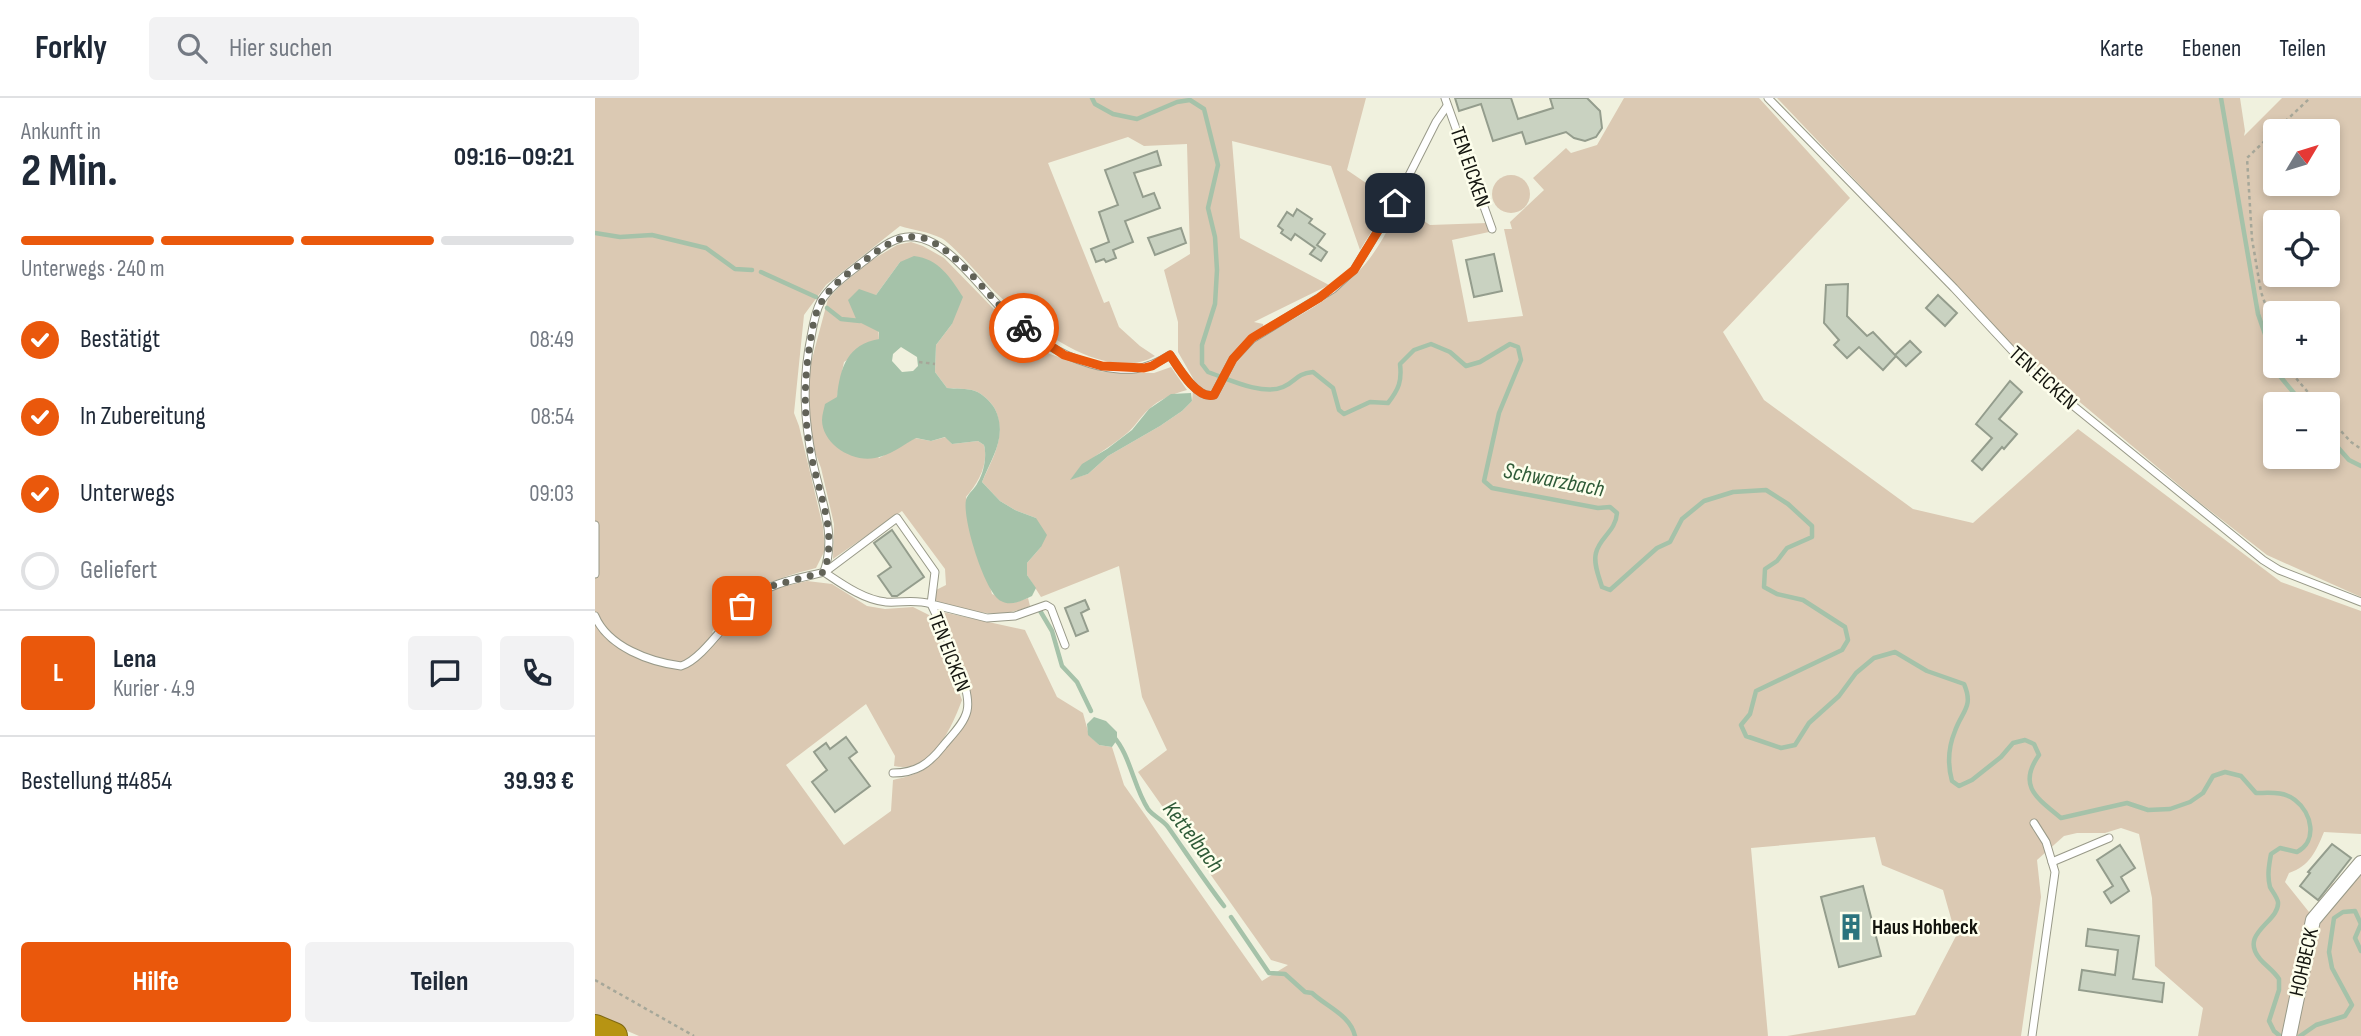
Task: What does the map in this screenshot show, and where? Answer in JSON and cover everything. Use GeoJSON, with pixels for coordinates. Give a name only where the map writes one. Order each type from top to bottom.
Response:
{"type":"FeatureCollection","features":[{"type":"Feature","properties":{"kind":"highway"},"geometry":{"type":"LineString","coordinates":[[595,1028],[614,1036]]}},
{"type":"Feature","properties":{"kind":"street","name":"HOHBECK"},"geometry":{"type":"LineString","coordinates":[[2290,1030],[2313,920],[2361,863]]}},
{"type":"Feature","properties":{"kind":"lane","name":"TEN EICKEN"},"geometry":{"type":"LineString","coordinates":[[1768,98],[2033,373],[2263,560],[2279,570],[2361,602]]}},
{"type":"Feature","properties":{"kind":"lane","name":"TEN EICKEN"},"geometry":{"type":"LineString","coordinates":[[1446,102],[1492,229]]}},
{"type":"Feature","properties":{"kind":"lane","name":"TEN EICKEN"},"geometry":{"type":"LineString","coordinates":[[893,773],[924,766],[932,759],[966,714],[967,691],[931,604],[912,600],[886,602],[870,598],[824,572],[830,546],[829,528],[804,416],[804,389],[814,320],[820,303],[831,289],[891,242],[917,237],[939,246],[1019,324],[1064,355],[1102,366],[1134,369],[1152,366],[1170,355],[1192,385],[1209,397],[1214,395],[1233,359],[1252,338],[1326,294],[1354,270],[1377,235],[1446,102]]}},
{"type":"Feature","properties":{"kind":"lane"},"geometry":{"type":"LineString","coordinates":[[595,616],[601,628],[616,643],[649,657],[681,666],[694,659],[742,606],[761,592],[782,582],[824,572],[897,518],[935,572],[931,604],[987,618],[1015,616],[1046,605],[1051,608],[1065,645]]}},
{"type":"Feature","properties":{"kind":"lane"},"geometry":{"type":"LineString","coordinates":[[595,525],[595,574]]}},
{"type":"Feature","properties":{"kind":"lane"},"geometry":{"type":"LineString","coordinates":[[2032,1036],[2055,872],[2046,842],[2034,823]]}},
{"type":"Feature","properties":{"kind":"lane"},"geometry":{"type":"LineString","coordinates":[[2052,862],[2109,838]]}},
{"type":"Feature","properties":{"kind":"path"},"geometry":{"type":"LineString","coordinates":[[2288,119],[2310,98]]}},
{"type":"Feature","properties":{"kind":"path"},"geometry":{"type":"LineString","coordinates":[[2263,143],[2247,158],[2252,239],[2264,301]]}},
{"type":"Feature","properties":{"kind":"path"},"geometry":{"type":"LineString","coordinates":[[919,362],[935,364]]}},
{"type":"Feature","properties":{"kind":"path"},"geometry":{"type":"LineString","coordinates":[[2296,378],[2308,392]]}},
{"type":"Feature","properties":{"kind":"path"},"geometry":{"type":"LineString","coordinates":[[2340,430],[2361,449]]}},
{"type":"Feature","properties":{"kind":"path"},"geometry":{"type":"LineString","coordinates":[[595,980],[694,1036]]}},
{"type":"Feature","properties":{"kind":"shaded area"},"geometry":{"type":"Polygon","coordinates":[[[595,98],[1366,98],[1347,170],[1391,200],[1360,250],[1331,166],[1232,141],[1240,238],[1329,285],[1254,322],[1263,324],[1265,335],[1322,302],[1348,282],[1374,252],[1401,206],[1430,225],[1487,223],[1489,232],[1452,240],[1468,322],[1523,316],[1504,229],[1512,229],[1510,222],[1544,190],[1533,178],[1566,148],[1571,153],[1597,145],[1624,98],[1759,98],[1850,198],[1723,332],[1764,400],[1913,509],[1973,523],[2078,429],[2281,582],[2361,611],[2361,834],[2324,832],[2311,857],[2289,873],[2285,882],[2309,912],[2317,907],[2332,884],[2361,865],[2361,1036],[2198,1036],[2203,1008],[2155,966],[2152,898],[2139,834],[2121,828],[2105,833],[2064,836],[2037,860],[2041,897],[2021,1036],[1787,1036],[1915,1015],[1956,936],[1943,890],[1882,865],[1875,837],[1751,848],[1768,1036],[639,1036],[595,1017],[595,98]],[[1128,137],[1048,163],[1104,303],[1109,301],[1119,327],[1155,356],[1135,363],[1114,363],[1069,347],[1027,320],[941,238],[900,226],[826,285],[804,315],[794,413],[823,527],[825,550],[816,568],[758,589],[736,606],[712,632],[719,639],[752,603],[777,588],[807,581],[832,584],[867,606],[885,609],[913,607],[929,615],[962,700],[946,735],[929,756],[907,767],[894,766],[895,756],[866,704],[786,765],[844,845],[891,811],[893,780],[912,775],[931,765],[968,717],[971,707],[969,686],[938,611],[1025,630],[1057,697],[1083,713],[1089,735],[1099,745],[1112,747],[1124,785],[1262,981],[1288,965],[1271,960],[1138,772],[1167,750],[1142,697],[1119,566],[1041,597],[1027,575],[1027,563],[1041,547],[1036,518],[1000,501],[982,482],[999,437],[1000,428],[995,409],[987,398],[975,391],[947,388],[935,372],[936,345],[952,324],[900,262],[876,295],[879,339],[844,362],[837,397],[879,458],[915,438],[931,441],[946,437],[952,444],[978,441],[984,445],[985,459],[981,473],[966,497],[992,594],[1013,603],[1028,598],[1030,606],[1006,613],[995,613],[936,603],[934,591],[946,585],[945,569],[902,511],[833,559],[834,524],[815,452],[804,389],[828,299],[872,260],[897,245],[911,242],[944,258],[1024,340],[1050,354],[1103,372],[1154,373],[1171,367],[1187,390],[1166,397],[1152,406],[1129,431],[1090,460],[1071,479],[1088,474],[1108,456],[1182,411],[1192,401],[1194,380],[1178,352],[1178,322],[1164,270],[1190,254],[1187,144],[1144,146],[1128,137]]]}},
{"type":"Feature","properties":{"kind":"shaded area"},"geometry":{"type":"Polygon","coordinates":[[[1777,98],[2240,98],[2244,136],[2282,98],[2361,98],[2361,597],[2267,555],[2199,502],[2014,347],[1777,98]]]}},
{"type":"Feature","properties":{"kind":"shaded area"},"geometry":{"type":"Polygon","coordinates":[[[1511,175],[1524,181],[1530,194],[1524,207],[1511,213],[1498,207],[1492,194],[1498,181],[1511,175]]]}},
{"type":"Feature","properties":{"kind":"shaded area"},"geometry":{"type":"Polygon","coordinates":[[[914,256],[930,261],[948,276],[963,297],[952,324],[936,345],[935,372],[947,388],[975,391],[993,406],[999,419],[999,437],[982,482],[1000,501],[1036,518],[1047,535],[1027,563],[1027,575],[1036,588],[1032,596],[1021,601],[1005,603],[995,595],[982,571],[971,538],[966,500],[982,474],[984,445],[978,441],[952,444],[945,437],[931,441],[916,438],[885,455],[866,459],[840,450],[823,429],[825,404],[837,397],[840,376],[847,359],[860,346],[879,339],[879,332],[857,321],[848,300],[859,289],[876,295],[900,262],[914,256]],[[901,347],[893,354],[892,361],[902,372],[913,371],[918,366],[917,357],[901,347]]]}},
{"type":"Feature","properties":{"kind":"shaded area"},"geometry":{"type":"Polygon","coordinates":[[[1191,393],[1192,401],[1182,411],[1108,456],[1088,474],[1070,480],[1082,464],[1132,430],[1149,409],[1171,394],[1191,393]]]}},
{"type":"Feature","properties":{"kind":"shaded area"},"geometry":{"type":"Polygon","coordinates":[[[1094,717],[1106,721],[1117,732],[1117,740],[1112,747],[1099,745],[1088,735],[1087,724],[1094,717]]]}},
{"type":"Feature","properties":{"kind":"building"},"geometry":{"type":"Polygon","coordinates":[[[1455,98],[1511,98],[1518,119],[1553,108],[1550,98],[1587,98],[1600,111],[1602,128],[1596,137],[1585,141],[1566,132],[1526,144],[1522,132],[1493,141],[1481,104],[1459,111],[1455,98]]]}},
{"type":"Feature","properties":{"kind":"building"},"geometry":{"type":"Polygon","coordinates":[[[1157,151],[1161,165],[1134,173],[1143,197],[1154,193],[1160,208],[1125,221],[1133,242],[1113,250],[1116,258],[1096,262],[1091,249],[1109,242],[1099,212],[1118,205],[1105,170],[1157,151]]]}},
{"type":"Feature","properties":{"kind":"building"},"geometry":{"type":"Polygon","coordinates":[[[1297,209],[1312,219],[1309,223],[1325,234],[1317,245],[1327,252],[1321,261],[1310,254],[1315,248],[1295,234],[1291,240],[1281,233],[1283,230],[1278,226],[1287,212],[1293,216],[1297,209]]]}},
{"type":"Feature","properties":{"kind":"building"},"geometry":{"type":"Polygon","coordinates":[[[1181,228],[1186,243],[1155,255],[1148,238],[1181,228]]]}},
{"type":"Feature","properties":{"kind":"building"},"geometry":{"type":"Polygon","coordinates":[[[1494,254],[1502,291],[1474,297],[1466,260],[1494,254]]]}},
{"type":"Feature","properties":{"kind":"building"},"geometry":{"type":"Polygon","coordinates":[[[1848,284],[1847,316],[1867,336],[1873,332],[1895,355],[1910,341],[1921,352],[1906,366],[1896,356],[1883,370],[1859,347],[1847,358],[1834,345],[1839,340],[1824,323],[1826,285],[1848,284]]]}},
{"type":"Feature","properties":{"kind":"building"},"geometry":{"type":"Polygon","coordinates":[[[1938,295],[1957,313],[1945,326],[1926,308],[1938,295]]]}},
{"type":"Feature","properties":{"kind":"building"},"geometry":{"type":"Polygon","coordinates":[[[2010,381],[2022,392],[1999,419],[2017,434],[1982,470],[1972,461],[1992,438],[1976,424],[2010,381]]]}},
{"type":"Feature","properties":{"kind":"building"},"geometry":{"type":"Polygon","coordinates":[[[892,530],[924,577],[897,596],[892,596],[878,576],[891,567],[874,543],[892,530]]]}},
{"type":"Feature","properties":{"kind":"building"},"geometry":{"type":"Polygon","coordinates":[[[1085,600],[1089,609],[1081,613],[1088,631],[1076,636],[1065,608],[1085,600]]]}},
{"type":"Feature","properties":{"kind":"building"},"geometry":{"type":"Polygon","coordinates":[[[846,737],[857,752],[849,758],[870,786],[835,812],[812,782],[827,770],[814,752],[826,743],[830,749],[846,737]]]}},
{"type":"Feature","properties":{"kind":"building"},"geometry":{"type":"Polygon","coordinates":[[[2332,844],[2351,858],[2318,900],[2300,886],[2310,873],[2308,872],[2332,844]]]}},
{"type":"Feature","properties":{"kind":"building"},"geometry":{"type":"Polygon","coordinates":[[[2120,845],[2135,868],[2121,877],[2129,891],[2111,903],[2104,892],[2113,886],[2097,860],[2120,845]]]}},
{"type":"Feature","properties":{"kind":"building","name":"Haus Hohbeck"},"geometry":{"type":"Polygon","coordinates":[[[1863,886],[1881,956],[1839,967],[1821,897],[1863,886]]]}},
{"type":"Feature","properties":{"kind":"building"},"geometry":{"type":"Polygon","coordinates":[[[2088,929],[2139,936],[2133,979],[2164,983],[2162,1002],[2079,990],[2082,970],[2115,975],[2118,950],[2086,946],[2088,929]]]}},
{"type":"Feature","properties":{"kind":"waterway","name":"Schwarzbach"},"geometry":{"type":"LineString","coordinates":[[1092,98],[1095,104],[1113,114],[1137,119],[1177,102],[1190,100],[1204,109],[1218,165],[1208,208],[1215,237],[1217,270],[1215,304],[1202,345],[1202,364],[1208,372],[1245,386],[1266,389],[1283,387],[1303,374],[1313,372],[1333,388],[1339,410],[1344,414],[1370,402],[1388,403],[1399,385],[1400,364],[1414,350],[1431,344],[1450,352],[1466,366],[1480,362],[1510,344],[1518,347],[1521,360],[1499,413],[1484,481],[1492,488],[1598,508],[1610,507],[1617,513],[1614,525],[1600,543],[1595,557],[1602,587],[1610,590],[1657,548],[1670,542],[1682,519],[1704,501],[1733,492],[1766,490],[1788,504],[1812,526],[1812,537],[1787,548],[1777,561],[1765,569],[1764,587],[1777,594],[1803,600],[1845,627],[1848,640],[1842,650],[1756,691],[1750,714],[1741,725],[1746,736],[1781,748],[1795,745],[1809,723],[1839,696],[1856,673],[1874,658],[1895,652],[1927,671],[1964,684],[1968,698],[1966,709],[1953,737],[1949,756],[1952,781],[1959,786],[1972,780],[2001,757],[2013,743],[2025,740],[2034,744],[2039,755],[2030,775],[2033,791],[2061,818],[2127,803],[2148,810],[2170,809],[2190,802],[2203,793],[2213,776],[2225,772],[2241,776],[2256,793],[2282,794],[2295,800],[2309,819],[2308,841],[2297,852],[2280,848],[2271,854],[2269,879],[2278,902],[2277,909],[2254,942],[2260,959],[2279,979],[2279,990],[2269,1021],[2280,1036]]}},
{"type":"Feature","properties":{"kind":"waterway"},"geometry":{"type":"LineString","coordinates":[[2221,98],[2258,314],[2263,328]]}},
{"type":"Feature","properties":{"kind":"waterway","name":"Kettelbach"},"geometry":{"type":"LineString","coordinates":[[595,233],[620,237],[652,235],[706,248],[735,269],[752,270]]}},
{"type":"Feature","properties":{"kind":"waterway","name":"Kettelbach"},"geometry":{"type":"LineString","coordinates":[[761,272],[816,297]]}},
{"type":"Feature","properties":{"kind":"waterway","name":"Kettelbach"},"geometry":{"type":"LineString","coordinates":[[827,308],[841,319],[860,321]]}},
{"type":"Feature","properties":{"kind":"waterway"},"geometry":{"type":"LineString","coordinates":[[2281,378],[2293,392]]}},
{"type":"Feature","properties":{"kind":"waterway"},"geometry":{"type":"LineString","coordinates":[[2340,450],[2349,460],[2361,466]]}},
{"type":"Feature","properties":{"kind":"waterway","name":"Kettelbach"},"geometry":{"type":"LineString","coordinates":[[1039,609],[1052,631],[1062,666],[1077,682],[1091,711]]}},
{"type":"Feature","properties":{"kind":"waterway","name":"Kettelbach"},"geometry":{"type":"LineString","coordinates":[[1113,736],[1124,752],[1148,809],[1168,827],[1224,906]]}},
{"type":"Feature","properties":{"kind":"waterway","name":"Schwarzbach"},"geometry":{"type":"LineString","coordinates":[[2300,1036],[2316,1025],[2345,1016],[2352,1005],[2332,968],[2329,952],[2334,918],[2343,912],[2355,911],[2361,924],[2355,938],[2361,951]]}},
{"type":"Feature","properties":{"kind":"waterway","name":"Kettelbach"},"geometry":{"type":"LineString","coordinates":[[1231,917],[1269,973],[1285,974],[1305,992],[1312,993],[1343,1017],[1355,1036]]}},
{"type":"Feature","properties":{"kind":"way so far"},"geometry":{"type":"LineString","coordinates":[[742,606],[772,586],[824,572],[828,560],[829,528],[804,416],[804,389],[814,320],[820,303],[831,289],[891,242],[908,237],[927,239],[950,255],[1024,328]]}},
{"type":"Feature","properties":{"kind":"place","name":"Haus Hohbeck"},"geometry":{"type":"Point","coordinates":[1851,927]}},
{"type":"Feature","properties":{"kind":"route"},"geometry":{"type":"LineString","coordinates":[[1024,328],[1064,355],[1118,369],[1152,366],[1170,355],[1192,385],[1209,397],[1214,395],[1233,359],[1252,338],[1333,289],[1354,270],[1395,203]]}}]}
